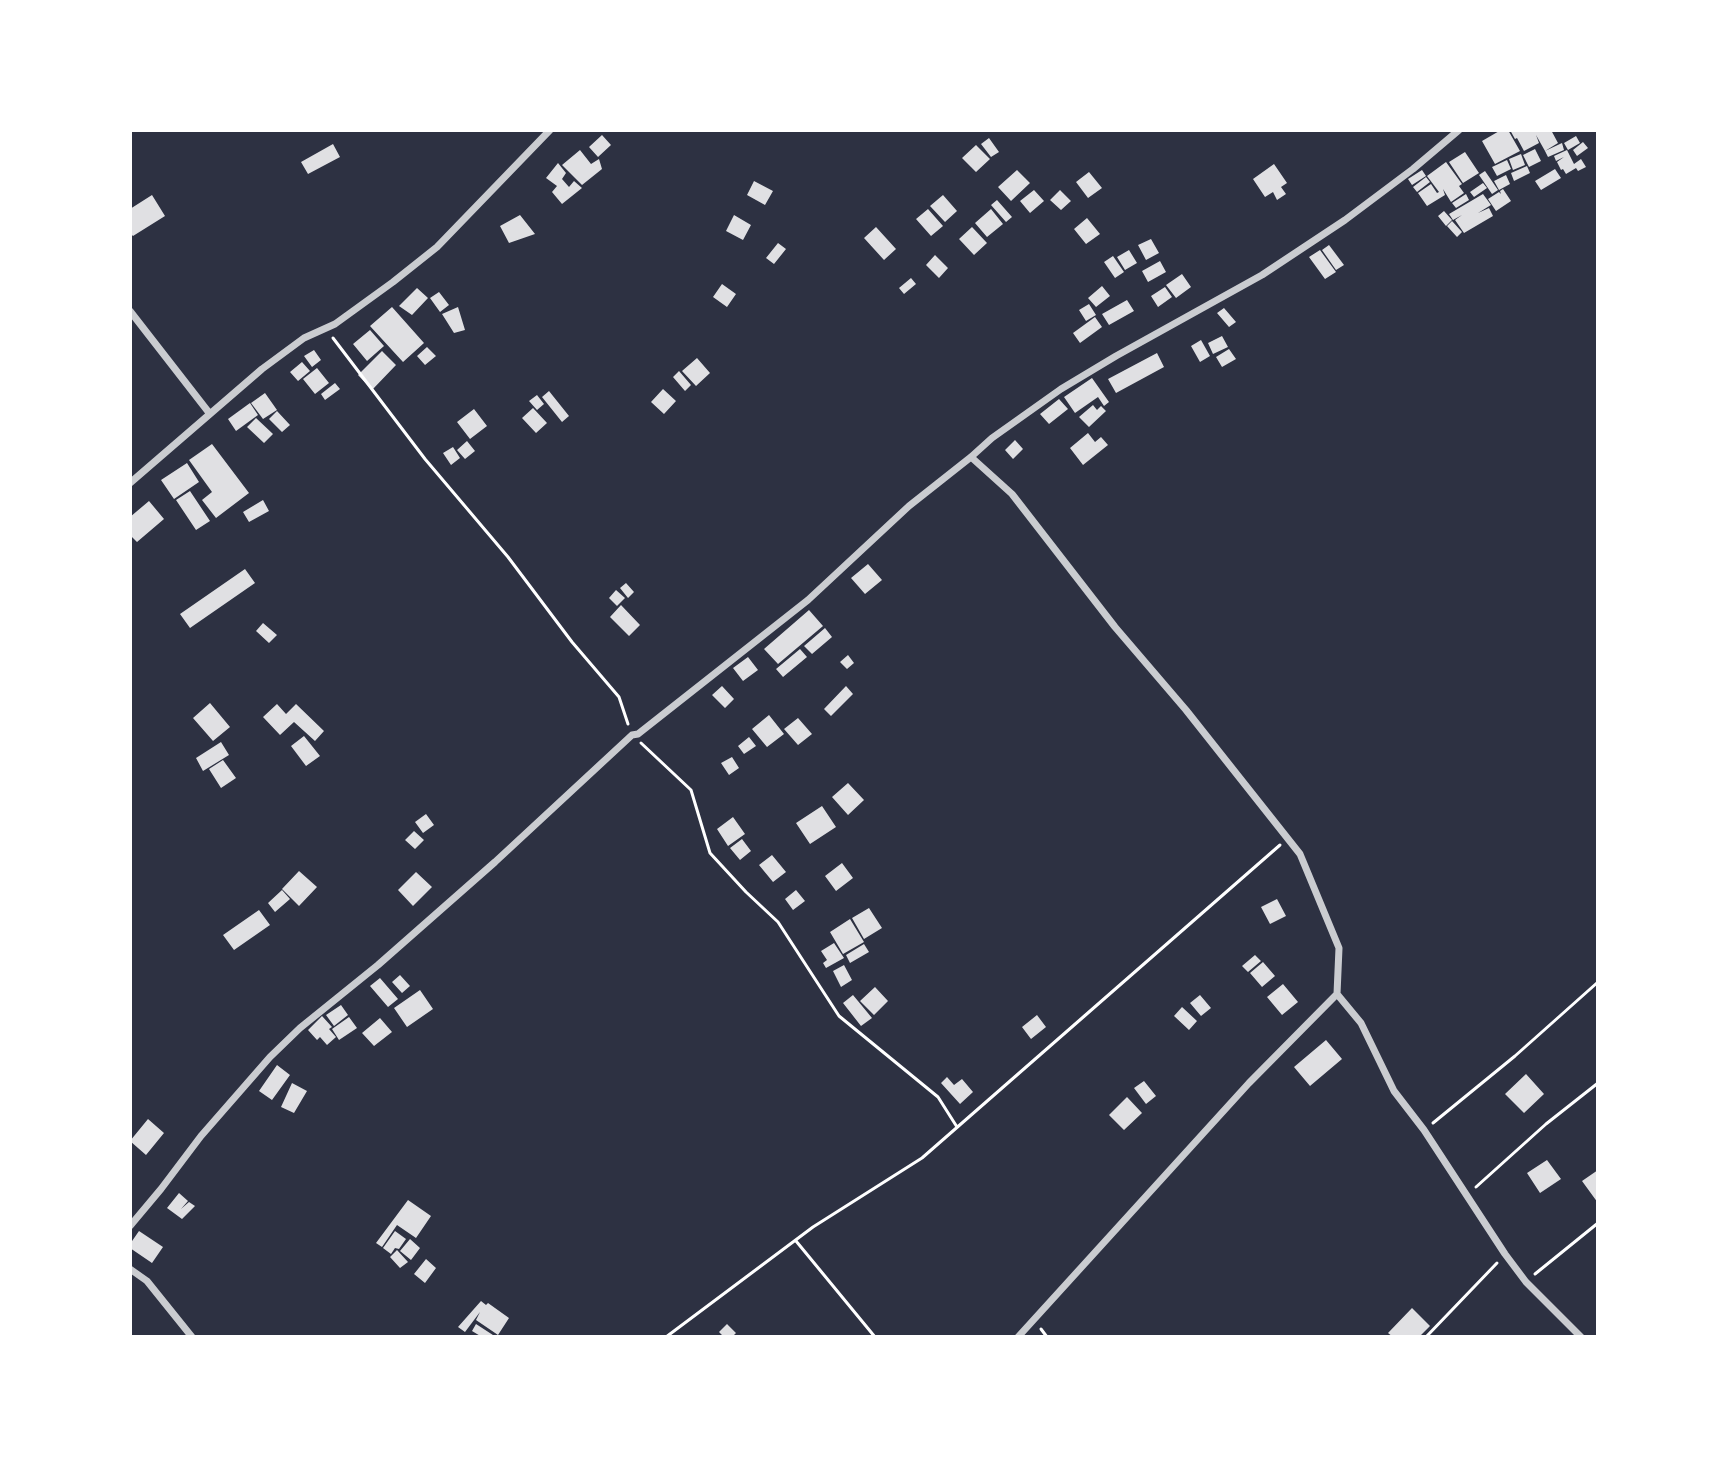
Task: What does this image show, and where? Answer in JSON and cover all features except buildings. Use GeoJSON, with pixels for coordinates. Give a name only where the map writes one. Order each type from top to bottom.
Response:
{"type":"FeatureCollection","features":[{"type":"Feature","properties":{"kind":"street"},"geometry":{"type":"LineString","coordinates":[[130,483],[262,369],[304,338],[335,324],[437,247],[550,130]]}},
{"type":"Feature","properties":{"kind":"street"},"geometry":{"type":"LineString","coordinates":[[130,1226],[209,1127],[270,1057],[300,1028],[378,965],[495,862],[632,735],[638,734],[808,600],[909,506],[992,438],[1061,389],[1262,275],[1345,220],[1459,130]]}},
{"type":"Feature","properties":{"kind":"street"},"geometry":{"type":"LineString","coordinates":[[130,311],[210,414]]}},
{"type":"Feature","properties":{"kind":"street"},"geometry":{"type":"LineString","coordinates":[[971,457],[1012,494],[1115,627],[1186,710],[1300,854],[1339,948],[1337,994],[1361,1023],[1394,1091],[1424,1130],[1505,1254],[1526,1282],[1581,1337]]}},
{"type":"Feature","properties":{"kind":"street"},"geometry":{"type":"LineString","coordinates":[[1018,1337],[1249,1083],[1337,994]]}},
{"type":"Feature","properties":{"kind":"street"},"geometry":{"type":"LineString","coordinates":[[130,1269],[147,1281],[192,1337]]}},
{"type":"Feature","properties":{"kind":"path"},"geometry":{"type":"LineString","coordinates":[[666,1337],[796,1240],[922,1158],[1287,839]]}},
{"type":"Feature","properties":{"kind":"path"},"geometry":{"type":"LineString","coordinates":[[1424,1130],[1515,1056],[1598,982]]}},
{"type":"Feature","properties":{"kind":"path"},"geometry":{"type":"LineString","coordinates":[[1466,1196],[1546,1124],[1598,1083]]}},
{"type":"Feature","properties":{"kind":"path"},"geometry":{"type":"LineString","coordinates":[[1526,1282],[1598,1223]]}},
{"type":"Feature","properties":{"kind":"path"},"geometry":{"type":"LineString","coordinates":[[796,1240],[875,1337]]}},
{"type":"Feature","properties":{"kind":"path"},"geometry":{"type":"LineString","coordinates":[[1426,1337],[1505,1254]]}}]}
